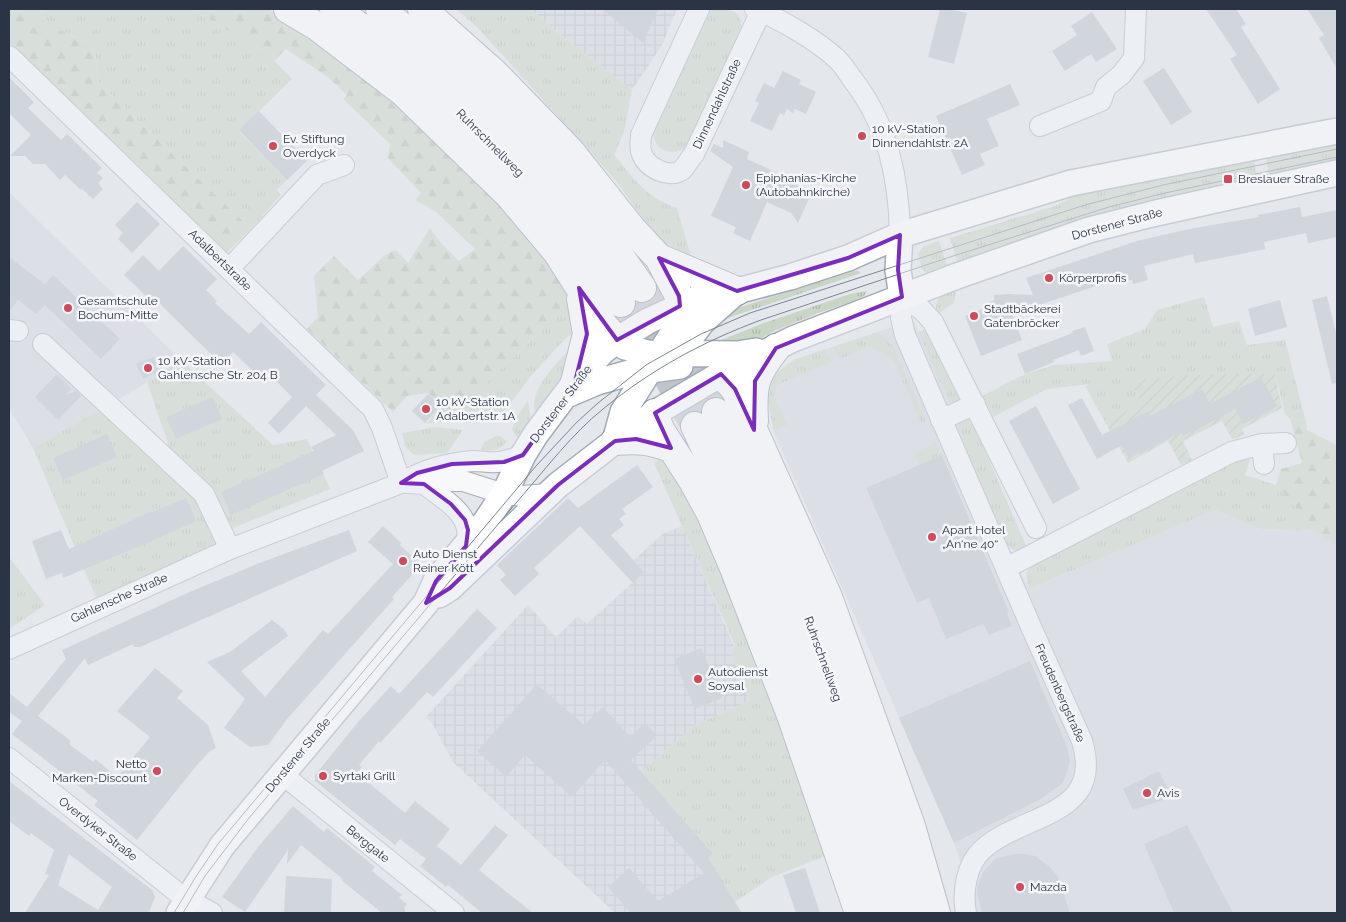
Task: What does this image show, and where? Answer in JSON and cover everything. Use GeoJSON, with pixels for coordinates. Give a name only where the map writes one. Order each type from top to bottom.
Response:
{"type":"FeatureCollection","features":[{"type":"Feature","properties":{"kind":"highway"},"geometry":{"type":"LineString","coordinates":[[288,9],[318,27],[402,91],[509,195],[556,252],[604,326],[617,340]]}},
{"type":"Feature","properties":{"kind":"highway","name":"Ruhrschnellweg"},"geometry":{"type":"LineString","coordinates":[[334,9],[365,29],[442,95],[492,143],[538,193],[582,246],[632,295],[604,234],[563,181],[468,82],[380,9]]}},
{"type":"Feature","properties":{"kind":"highway"},"geometry":{"type":"LineString","coordinates":[[422,9],[494,73],[570,151],[632,229],[659,258],[679,296],[680,306]]}},
{"type":"Feature","properties":{"kind":"highway"},"geometry":{"type":"LineString","coordinates":[[659,258],[737,291]]}},
{"type":"Feature","properties":{"kind":"highway"},"geometry":{"type":"LineString","coordinates":[[570,389],[587,334],[579,288]]}},
{"type":"Feature","properties":{"kind":"highway"},"geometry":{"type":"LineString","coordinates":[[754,430],[753,403],[755,381],[764,364],[776,348]]}},
{"type":"Feature","properties":{"kind":"highway"},"geometry":{"type":"LineString","coordinates":[[720,374],[735,389],[828,597],[911,826],[936,913]]}},
{"type":"Feature","properties":{"kind":"highway"},"geometry":{"type":"LineString","coordinates":[[655,413],[657,422],[671,448],[693,481],[710,514],[758,626],[792,718],[859,913]]}},
{"type":"Feature","properties":{"kind":"highway","name":"Ruhrschnellweg"},"geometry":{"type":"LineString","coordinates":[[884,913],[822,726],[774,599],[734,507],[705,419],[746,472],[798,589],[873,798],[910,913]]}},
{"type":"Feature","properties":{"kind":"highway"},"geometry":{"type":"LineString","coordinates":[[615,441],[636,439],[671,448]]}},
{"type":"Feature","properties":{"kind":"main road","name":"Dorstener Straße"},"geometry":{"type":"LineString","coordinates":[[183,906],[222,846],[426,603],[436,580],[466,546],[504,494],[523,455],[552,410],[602,352],[617,340],[648,321],[700,297],[737,291],[790,277],[848,258],[900,235],[1071,183],[1337,132]]}},
{"type":"Feature","properties":{"kind":"main road","name":"Dorstener Straße"},"geometry":{"type":"LineString","coordinates":[[426,603],[450,588],[549,494],[581,466],[615,441],[655,413],[720,374],[793,339],[957,276],[1089,230],[1337,173]]}},
{"type":"Feature","properties":{"kind":"main road"},"geometry":{"type":"LineString","coordinates":[[900,235],[898,270],[902,297]]}},
{"type":"Feature","properties":{"kind":"main road"},"geometry":{"type":"LineString","coordinates":[[848,258],[898,270]]}},
{"type":"Feature","properties":{"kind":"main road"},"geometry":{"type":"LineString","coordinates":[[615,441],[623,412],[664,361],[702,322],[737,291]]}},
{"type":"Feature","properties":{"kind":"main road"},"geometry":{"type":"LineString","coordinates":[[655,413],[664,361],[678,325],[680,306]]}},
{"type":"Feature","properties":{"kind":"main road"},"geometry":{"type":"LineString","coordinates":[[617,340],[625,347],[664,361],[714,370],[720,374]]}},
{"type":"Feature","properties":{"kind":"main road"},"geometry":{"type":"LineString","coordinates":[[570,389],[629,373],[664,361],[776,348]]}},
{"type":"Feature","properties":{"kind":"street","name":"Dinnendahlstraße"},"geometry":{"type":"LineString","coordinates":[[699,9],[640,135],[641,154],[648,163],[657,170],[669,174],[682,170],[694,154],[760,10],[808,38],[837,60],[865,95],[880,126],[891,157],[899,206],[900,235]]}},
{"type":"Feature","properties":{"kind":"street"},"geometry":{"type":"LineString","coordinates":[[1040,126],[1101,101],[1106,87],[1121,75],[1134,58],[1136,9]]}},
{"type":"Feature","properties":{"kind":"street","name":"Adalbertstraße"},"geometry":{"type":"LineString","coordinates":[[9,56],[373,408],[402,483]]}},
{"type":"Feature","properties":{"kind":"street"},"geometry":{"type":"LineString","coordinates":[[229,269],[317,175],[344,165]]}},
{"type":"Feature","properties":{"kind":"street"},"geometry":{"type":"LineString","coordinates":[[902,297],[921,309],[933,322],[1036,528]]}},
{"type":"Feature","properties":{"kind":"street","name":"Freudenbergstraße"},"geometry":{"type":"LineString","coordinates":[[902,297],[901,318],[906,335],[1086,753],[1086,775],[1073,799],[1060,808],[992,841],[981,850],[966,878],[964,901],[966,913]]}},
{"type":"Feature","properties":{"kind":"street"},"geometry":{"type":"LineString","coordinates":[[43,344],[204,494],[230,550]]}},
{"type":"Feature","properties":{"kind":"street"},"geometry":{"type":"LineString","coordinates":[[941,420],[975,404]]}},
{"type":"Feature","properties":{"kind":"street"},"geometry":{"type":"LineString","coordinates":[[1006,568],[1232,452],[1262,444],[1286,443]]}},
{"type":"Feature","properties":{"kind":"street"},"geometry":{"type":"LineString","coordinates":[[1262,444],[1264,464]]}},
{"type":"Feature","properties":{"kind":"street","name":"Gahlensche Straße"},"geometry":{"type":"LineString","coordinates":[[9,649],[67,621],[230,550],[402,483],[417,473],[436,467],[473,461],[504,462],[523,455]]}},
{"type":"Feature","properties":{"kind":"street","name":"Gahlensche Straße"},"geometry":{"type":"LineString","coordinates":[[402,483],[424,484],[440,481],[463,481],[504,494],[522,496],[549,494]]}},
{"type":"Feature","properties":{"kind":"street"},"geometry":{"type":"LineString","coordinates":[[424,484],[450,504],[465,520],[468,530],[466,546]]}},
{"type":"Feature","properties":{"kind":"street","name":"Overdyker Straße"},"geometry":{"type":"LineString","coordinates":[[9,758],[183,906]]}},
{"type":"Feature","properties":{"kind":"street","name":"Berggate"},"geometry":{"type":"LineString","coordinates":[[282,774],[454,913]]}},
{"type":"Feature","properties":{"kind":"street"},"geometry":{"type":"LineString","coordinates":[[183,906],[212,913]]}},
{"type":"Feature","properties":{"kind":"highlighted area"},"geometry":{"type":"Polygon","coordinates":[[[900,235],[898,270],[902,297],[776,348],[755,381],[754,430],[735,389],[721,374],[655,413],[671,448],[636,439],[615,441],[558,485],[450,588],[426,603],[436,581],[466,546],[468,530],[465,520],[451,504],[424,484],[401,483],[417,473],[452,464],[504,462],[523,455],[575,382],[587,334],[579,288],[617,340],[680,306],[679,296],[659,258],[737,291],[848,258],[900,235]]]}},
{"type":"Feature","properties":{"kind":"shaded area"},"geometry":{"type":"Polygon","coordinates":[[[531,9],[677,9],[662,45],[632,90],[561,35],[531,9]]]}},
{"type":"Feature","properties":{"kind":"shaded area"},"geometry":{"type":"Polygon","coordinates":[[[9,192],[182,361],[33,448],[9,408],[9,192]]]}},
{"type":"Feature","properties":{"kind":"shaded area"},"geometry":{"type":"Polygon","coordinates":[[[913,320],[948,401],[1004,542],[1029,589],[1215,510],[1260,529],[1316,531],[1337,546],[1337,913],[977,913],[954,842],[773,430],[768,395],[773,376],[794,360],[913,320]]]}},
{"type":"Feature","properties":{"kind":"shaded area"},"geometry":{"type":"Polygon","coordinates":[[[682,526],[734,646],[731,653],[750,701],[695,725],[642,772],[713,854],[699,867],[714,867],[735,902],[716,913],[615,913],[453,762],[432,723],[426,717],[528,605],[556,637],[578,616],[587,624],[644,572],[634,560],[663,534],[682,526]]]}},
{"type":"Feature","properties":{"kind":"green space"},"geometry":{"type":"Polygon","coordinates":[[[9,9],[40,9],[46,25],[94,45],[99,83],[251,229],[226,253],[9,43],[9,9]]]}},
{"type":"Feature","properties":{"kind":"green space"},"geometry":{"type":"Polygon","coordinates":[[[40,9],[191,9],[267,53],[292,79],[239,131],[287,180],[277,190],[281,195],[251,229],[99,83],[94,45],[46,25],[40,9]]]}},
{"type":"Feature","properties":{"kind":"green space"},"geometry":{"type":"Polygon","coordinates":[[[191,9],[268,9],[298,25],[400,107],[494,199],[573,295],[541,330],[453,415],[432,417],[442,406],[428,393],[407,396],[393,412],[307,329],[318,317],[314,276],[334,256],[358,280],[385,255],[396,250],[408,263],[430,228],[441,243],[459,261],[475,249],[435,211],[415,200],[421,193],[388,158],[390,144],[343,99],[347,95],[329,78],[286,49],[274,61],[267,53],[191,9]]]}},
{"type":"Feature","properties":{"kind":"green space"},"geometry":{"type":"Polygon","coordinates":[[[456,9],[531,9],[561,35],[632,90],[624,132],[614,155],[649,193],[666,204],[677,208],[691,256],[665,243],[640,215],[617,182],[477,27],[456,9]]]}},
{"type":"Feature","properties":{"kind":"green space"},"geometry":{"type":"Polygon","coordinates":[[[711,9],[724,9],[735,12],[741,20],[740,35],[686,148],[674,152],[668,151],[655,142],[653,129],[711,9]]]}},
{"type":"Feature","properties":{"kind":"green space"},"geometry":{"type":"Polygon","coordinates":[[[1337,140],[1337,163],[1270,179],[1265,154],[1337,140]]]}},
{"type":"Feature","properties":{"kind":"green space"},"geometry":{"type":"Polygon","coordinates":[[[1253,155],[1258,183],[958,264],[950,238],[1055,206],[1076,195],[1253,155]]]}},
{"type":"Feature","properties":{"kind":"green space"},"geometry":{"type":"Polygon","coordinates":[[[939,241],[948,268],[928,274],[922,269],[918,254],[924,246],[939,241]]]}},
{"type":"Feature","properties":{"kind":"green space"},"geometry":{"type":"Polygon","coordinates":[[[844,270],[861,273],[722,320],[731,310],[819,282],[844,270]]]}},
{"type":"Feature","properties":{"kind":"green space"},"geometry":{"type":"Polygon","coordinates":[[[954,288],[956,293],[954,303],[936,315],[936,305],[940,298],[954,288]]]}},
{"type":"Feature","properties":{"kind":"green space"},"geometry":{"type":"Polygon","coordinates":[[[867,291],[864,296],[854,301],[776,330],[749,345],[714,343],[761,324],[850,294],[867,291]]]}},
{"type":"Feature","properties":{"kind":"green space"},"geometry":{"type":"Polygon","coordinates":[[[573,295],[577,329],[564,340],[530,377],[507,408],[494,419],[477,423],[427,423],[432,417],[453,415],[541,330],[573,295]]]}},
{"type":"Feature","properties":{"kind":"green space"},"geometry":{"type":"Polygon","coordinates":[[[1204,297],[1213,327],[1239,321],[1247,345],[1285,340],[1306,422],[1290,419],[1285,414],[1275,373],[1186,376],[1131,381],[1141,403],[1105,422],[1085,386],[1090,384],[1047,389],[993,417],[982,396],[1023,375],[1054,365],[1112,361],[1107,344],[1145,329],[1157,310],[1204,297]]]}},
{"type":"Feature","properties":{"kind":"green space"},"geometry":{"type":"Polygon","coordinates":[[[930,328],[965,400],[953,405],[948,401],[918,332],[930,328]]]}},
{"type":"Feature","properties":{"kind":"green space"},"geometry":{"type":"Polygon","coordinates":[[[875,333],[887,339],[894,348],[926,421],[921,423],[894,361],[870,346],[840,359],[832,347],[875,333]]]}},
{"type":"Feature","properties":{"kind":"green space"},"geometry":{"type":"Polygon","coordinates":[[[577,344],[570,378],[537,415],[534,407],[535,397],[546,376],[562,357],[577,344]]]}},
{"type":"Feature","properties":{"kind":"green space"},"geometry":{"type":"Polygon","coordinates":[[[825,349],[832,362],[777,385],[774,396],[787,425],[773,430],[768,395],[770,385],[775,376],[781,369],[797,359],[825,349]]]}},
{"type":"Feature","properties":{"kind":"green space"},"geometry":{"type":"Polygon","coordinates":[[[182,361],[273,445],[307,439],[330,489],[233,528],[212,493],[171,452],[147,382],[182,361]]]}},
{"type":"Feature","properties":{"kind":"green space"},"geometry":{"type":"Polygon","coordinates":[[[1275,373],[1282,408],[1242,429],[1245,435],[1232,439],[1222,421],[1183,441],[1192,460],[1181,465],[1168,441],[1128,463],[1105,422],[1141,403],[1131,381],[1192,375],[1275,373]]]}},
{"type":"Feature","properties":{"kind":"green space"},"geometry":{"type":"Polygon","coordinates":[[[528,401],[531,421],[518,439],[512,429],[517,416],[528,401]]]}},
{"type":"Feature","properties":{"kind":"green space"},"geometry":{"type":"Polygon","coordinates":[[[100,410],[195,492],[220,545],[97,600],[33,448],[100,410]]]}},
{"type":"Feature","properties":{"kind":"green space"},"geometry":{"type":"Polygon","coordinates":[[[972,412],[983,432],[983,446],[1028,550],[1017,553],[1004,542],[956,423],[972,412]]]}},
{"type":"Feature","properties":{"kind":"green space"},"geometry":{"type":"Polygon","coordinates":[[[1290,419],[1306,422],[1307,430],[1337,445],[1337,546],[1316,531],[1276,485],[1281,469],[1302,463],[1290,419]]]}},
{"type":"Feature","properties":{"kind":"green space"},"geometry":{"type":"Polygon","coordinates":[[[435,427],[463,430],[447,453],[414,455],[405,446],[402,433],[435,427]]]}},
{"type":"Feature","properties":{"kind":"green space"},"geometry":{"type":"Polygon","coordinates":[[[498,435],[507,441],[502,447],[492,450],[481,450],[485,442],[498,435]]]}},
{"type":"Feature","properties":{"kind":"green space"},"geometry":{"type":"Polygon","coordinates":[[[935,443],[942,455],[919,465],[914,453],[935,443]]]}},
{"type":"Feature","properties":{"kind":"green space"},"geometry":{"type":"Polygon","coordinates":[[[662,456],[695,507],[762,672],[828,855],[772,877],[735,902],[714,868],[699,867],[713,854],[641,772],[695,725],[750,701],[731,653],[735,645],[654,463],[662,456]]]}},
{"type":"Feature","properties":{"kind":"green space"},"geometry":{"type":"Polygon","coordinates":[[[1243,458],[1250,459],[1245,475],[1276,485],[1316,531],[1260,529],[1215,510],[1029,589],[1026,573],[1031,566],[1227,463],[1243,458]]]}},
{"type":"Feature","properties":{"kind":"green space"},"geometry":{"type":"Polygon","coordinates":[[[9,557],[45,605],[9,629],[9,557]]]}},
{"type":"Feature","properties":{"kind":"building"},"geometry":{"type":"Polygon","coordinates":[[[602,9],[658,9],[643,43],[602,9]]]}},
{"type":"Feature","properties":{"kind":"building"},"geometry":{"type":"Polygon","coordinates":[[[940,9],[967,13],[954,64],[928,57],[940,9]]]}},
{"type":"Feature","properties":{"kind":"building"},"geometry":{"type":"Polygon","coordinates":[[[1206,9],[1236,9],[1246,24],[1241,27],[1280,89],[1258,104],[1230,59],[1237,55],[1206,9]]]}},
{"type":"Feature","properties":{"kind":"building"},"geometry":{"type":"Polygon","coordinates":[[[1307,9],[1337,9],[1337,69],[1319,38],[1324,35],[1307,9]]]}},
{"type":"Feature","properties":{"kind":"building"},"geometry":{"type":"Polygon","coordinates":[[[1092,12],[1117,49],[1096,62],[1091,54],[1065,71],[1052,51],[1077,35],[1071,26],[1092,12]]]}},
{"type":"Feature","properties":{"kind":"building"},"geometry":{"type":"Polygon","coordinates":[[[1164,68],[1192,112],[1171,125],[1143,81],[1164,68]]]}},
{"type":"Feature","properties":{"kind":"building"},"geometry":{"type":"Polygon","coordinates":[[[783,71],[801,80],[799,84],[816,92],[806,114],[795,109],[793,113],[787,109],[784,115],[780,113],[772,131],[750,121],[759,103],[755,101],[764,83],[774,88],[783,71]]]}},
{"type":"Feature","properties":{"kind":"building"},"geometry":{"type":"Polygon","coordinates":[[[9,77],[34,102],[28,108],[61,140],[67,134],[102,168],[97,173],[103,178],[98,183],[103,189],[93,199],[65,175],[60,180],[45,164],[33,164],[25,156],[10,156],[31,135],[9,113],[9,77]]]}},
{"type":"Feature","properties":{"kind":"building"},"geometry":{"type":"Polygon","coordinates":[[[1010,84],[1020,105],[987,119],[999,146],[980,154],[985,165],[962,175],[936,116],[1010,84]]]}},
{"type":"Feature","properties":{"kind":"building","name":"Ev. Stiftung Overdyck"},"geometry":{"type":"Polygon","coordinates":[[[259,111],[307,161],[287,180],[239,130],[259,111]]]}},
{"type":"Feature","properties":{"kind":"building"},"geometry":{"type":"Polygon","coordinates":[[[723,140],[749,152],[747,159],[799,183],[797,185],[812,192],[798,223],[791,213],[767,202],[750,241],[733,233],[736,227],[711,216],[733,167],[710,151],[714,144],[723,148],[723,140]]]}},
{"type":"Feature","properties":{"kind":"building"},"geometry":{"type":"Polygon","coordinates":[[[137,202],[160,224],[132,253],[118,239],[123,233],[115,225],[137,202]]]}},
{"type":"Feature","properties":{"kind":"building"},"geometry":{"type":"Polygon","coordinates":[[[1300,207],[1302,217],[1337,210],[1337,237],[1308,243],[1306,233],[1264,242],[1265,249],[1231,256],[1195,263],[1193,254],[1144,266],[1148,280],[1133,284],[1132,280],[1124,282],[1123,277],[1012,314],[1022,340],[981,356],[965,316],[983,309],[982,307],[994,300],[994,295],[1033,295],[1026,278],[1137,241],[1300,207]]]}},
{"type":"Feature","properties":{"kind":"building"},"geometry":{"type":"Polygon","coordinates":[[[183,246],[217,279],[206,290],[217,301],[215,303],[249,334],[261,322],[326,385],[316,395],[353,430],[364,451],[322,471],[324,474],[231,515],[221,492],[314,451],[311,447],[336,435],[306,406],[279,434],[268,423],[292,397],[266,371],[260,378],[233,352],[221,364],[152,296],[149,299],[124,275],[143,255],[159,271],[183,246]]]}},
{"type":"Feature","properties":{"kind":"building","name":"Gesamtschule Bochum-Mitte"},"geometry":{"type":"Polygon","coordinates":[[[9,257],[45,284],[53,275],[120,339],[101,359],[45,305],[36,314],[18,300],[9,312],[9,257]]]}},
{"type":"Feature","properties":{"kind":"building"},"geometry":{"type":"Polygon","coordinates":[[[1327,296],[1337,337],[1337,383],[1332,384],[1312,300],[1327,296]]]}},
{"type":"Feature","properties":{"kind":"building"},"geometry":{"type":"Polygon","coordinates":[[[1280,300],[1287,327],[1255,336],[1248,309],[1280,300]]]}},
{"type":"Feature","properties":{"kind":"building"},"geometry":{"type":"Polygon","coordinates":[[[1085,327],[1094,351],[1081,356],[1079,350],[1025,374],[1017,354],[1085,327]]]}},
{"type":"Feature","properties":{"kind":"building","name":"10 kV-Station Gahlensche Str. 204 B"},"geometry":{"type":"Polygon","coordinates":[[[154,357],[160,371],[143,379],[136,364],[154,357]]]}},
{"type":"Feature","properties":{"kind":"building"},"geometry":{"type":"Polygon","coordinates":[[[57,374],[72,389],[65,395],[76,391],[81,396],[58,420],[35,397],[57,374]]]}},
{"type":"Feature","properties":{"kind":"building"},"geometry":{"type":"Polygon","coordinates":[[[1261,377],[1277,406],[1267,413],[1243,424],[1235,409],[1194,431],[1183,436],[1181,432],[1129,458],[1122,445],[1097,459],[1068,405],[1082,398],[1102,435],[1148,411],[1150,416],[1202,389],[1210,404],[1261,377]]]}},
{"type":"Feature","properties":{"kind":"building","name":"10 kV-Station Adalbertstr. 1A"},"geometry":{"type":"Polygon","coordinates":[[[428,394],[441,406],[425,423],[412,411],[428,394]]]}},
{"type":"Feature","properties":{"kind":"building"},"geometry":{"type":"Polygon","coordinates":[[[213,397],[222,419],[176,439],[166,417],[213,397]]]}},
{"type":"Feature","properties":{"kind":"building"},"geometry":{"type":"Polygon","coordinates":[[[1036,406],[1080,489],[1053,504],[1009,421],[1036,406]]]}},
{"type":"Feature","properties":{"kind":"building"},"geometry":{"type":"Polygon","coordinates":[[[107,434],[117,457],[63,480],[53,458],[107,434]]]}},
{"type":"Feature","properties":{"kind":"building"},"geometry":{"type":"Polygon","coordinates":[[[942,455],[1009,612],[1007,614],[1012,626],[989,635],[983,624],[946,639],[929,598],[917,603],[866,488],[942,455]]]}},
{"type":"Feature","properties":{"kind":"building"},"geometry":{"type":"Polygon","coordinates":[[[637,465],[653,487],[622,509],[626,514],[619,519],[624,525],[611,535],[644,572],[633,583],[580,526],[534,568],[539,574],[515,596],[500,580],[506,575],[497,565],[568,498],[578,508],[637,465]]]}},
{"type":"Feature","properties":{"kind":"building"},"geometry":{"type":"Polygon","coordinates":[[[186,498],[196,521],[63,578],[62,573],[46,579],[32,541],[61,530],[69,549],[152,511],[186,498]]]}},
{"type":"Feature","properties":{"kind":"building"},"geometry":{"type":"Polygon","coordinates":[[[383,526],[421,565],[392,597],[394,599],[288,718],[268,745],[250,747],[224,728],[245,699],[207,662],[230,652],[272,620],[284,629],[288,636],[241,671],[265,697],[323,630],[328,634],[393,564],[368,542],[383,526]]]}},
{"type":"Feature","properties":{"kind":"building"},"geometry":{"type":"Polygon","coordinates":[[[349,530],[357,551],[140,647],[134,647],[133,644],[88,665],[85,658],[38,716],[71,741],[69,744],[93,762],[95,759],[117,777],[150,737],[117,711],[155,668],[183,691],[177,698],[208,725],[216,748],[210,751],[197,765],[137,840],[94,805],[98,801],[12,734],[22,721],[9,712],[9,693],[27,707],[66,659],[62,650],[192,591],[262,562],[349,530]]]}},
{"type":"Feature","properties":{"kind":"building"},"geometry":{"type":"Polygon","coordinates":[[[477,609],[497,628],[433,697],[427,692],[380,743],[379,741],[359,765],[362,767],[357,773],[405,813],[415,801],[450,829],[437,846],[461,865],[495,825],[508,835],[479,870],[533,913],[482,913],[448,885],[446,887],[420,866],[426,859],[400,839],[395,845],[315,781],[315,775],[358,722],[391,686],[399,694],[477,609]]]}},
{"type":"Feature","properties":{"kind":"building"},"geometry":{"type":"Polygon","coordinates":[[[701,648],[722,698],[695,709],[674,659],[701,648]]]}},
{"type":"Feature","properties":{"kind":"building"},"geometry":{"type":"Polygon","coordinates":[[[1030,661],[1068,749],[1070,762],[1063,783],[1041,799],[954,843],[899,718],[1030,661]]]}},
{"type":"Feature","properties":{"kind":"building"},"geometry":{"type":"Polygon","coordinates":[[[537,684],[584,725],[603,707],[630,737],[645,723],[657,736],[631,760],[713,854],[708,858],[742,913],[631,913],[608,887],[629,868],[658,901],[704,873],[605,760],[572,797],[525,755],[506,777],[477,751],[537,684]]]}},
{"type":"Feature","properties":{"kind":"building","name":"Avis"},"geometry":{"type":"Polygon","coordinates":[[[1159,771],[1172,797],[1133,810],[1123,789],[1159,771]]]}},
{"type":"Feature","properties":{"kind":"building"},"geometry":{"type":"Polygon","coordinates":[[[9,781],[152,890],[155,897],[149,913],[25,913],[49,875],[45,874],[54,850],[31,833],[29,836],[9,821],[9,781]],[[69,854],[58,885],[98,910],[112,887],[69,854]]]}},
{"type":"Feature","properties":{"kind":"building"},"geometry":{"type":"Polygon","coordinates":[[[293,806],[324,832],[327,828],[375,867],[372,871],[402,895],[399,898],[407,904],[404,907],[406,913],[382,913],[301,845],[287,864],[288,850],[245,912],[222,897],[258,847],[293,806]]]}},
{"type":"Feature","properties":{"kind":"building"},"geometry":{"type":"Polygon","coordinates":[[[1187,825],[1233,913],[1174,913],[1144,844],[1187,825]]]}},
{"type":"Feature","properties":{"kind":"building","name":"Mazda"},"geometry":{"type":"Polygon","coordinates":[[[1013,854],[1035,856],[1050,867],[1058,877],[1070,913],[982,913],[977,892],[984,871],[995,859],[1013,854]]]}},
{"type":"Feature","properties":{"kind":"building"},"geometry":{"type":"Polygon","coordinates":[[[805,868],[820,913],[796,913],[783,875],[805,868]]]}},
{"type":"Feature","properties":{"kind":"building"},"geometry":{"type":"Polygon","coordinates":[[[286,876],[332,879],[331,913],[284,913],[286,876]]]}},
{"type":"Feature","properties":{"kind":"tunnel"},"geometry":{"type":"LineString","coordinates":[[642,288],[716,412]]}},
{"type":"Feature","properties":{"kind":"tunnel"},"geometry":{"type":"LineString","coordinates":[[621,303],[660,364],[695,426]]}},
{"type":"Feature","properties":{"kind":"tram line"},"geometry":{"type":"LineString","coordinates":[[174,913],[218,844],[536,466],[577,422],[646,365],[701,334],[750,313],[1085,205],[1163,185],[1337,149]]}},
{"type":"Feature","properties":{"kind":"tram line"},"geometry":{"type":"LineString","coordinates":[[183,913],[205,876],[249,818],[551,462],[592,419],[640,381],[698,347],[739,328],[950,257],[1109,207],[1165,193],[1337,157]]}},
{"type":"Feature","properties":{"kind":"place","name":"10 kV-Station Dinnendahlstr. 2A"},"geometry":{"type":"Point","coordinates":[862,136]}},
{"type":"Feature","properties":{"kind":"place","name":"Ev. Stiftung Overdyck"},"geometry":{"type":"Point","coordinates":[273,146]}},
{"type":"Feature","properties":{"kind":"place","name":"Breslauer Straße"},"geometry":{"type":"Point","coordinates":[1228,179]}},
{"type":"Feature","properties":{"kind":"place","name":"Epiphanias-Kirche (Autobahnkirche)"},"geometry":{"type":"Point","coordinates":[746,185]}},
{"type":"Feature","properties":{"kind":"place","name":"Körperprofis"},"geometry":{"type":"Point","coordinates":[1049,278]}},
{"type":"Feature","properties":{"kind":"place","name":"Gesamtschule Bochum-Mitte"},"geometry":{"type":"Point","coordinates":[68,308]}},
{"type":"Feature","properties":{"kind":"place","name":"Stadtbäckerei Gatenbröcker"},"geometry":{"type":"Point","coordinates":[974,316]}},
{"type":"Feature","properties":{"kind":"place","name":"10 kV-Station Gahlensche Str. 204 B"},"geometry":{"type":"Point","coordinates":[148,368]}},
{"type":"Feature","properties":{"kind":"place","name":"10 kV-Station Adalbertstr. 1A"},"geometry":{"type":"Point","coordinates":[426,409]}},
{"type":"Feature","properties":{"kind":"place","name":"Apart Hotel „An‘ne 40“"},"geometry":{"type":"Point","coordinates":[932,537]}},
{"type":"Feature","properties":{"kind":"place","name":"Auto Dienst Reiner Kött"},"geometry":{"type":"Point","coordinates":[403,561]}},
{"type":"Feature","properties":{"kind":"place","name":"Autodienst Soysal"},"geometry":{"type":"Point","coordinates":[698,679]}},
{"type":"Feature","properties":{"kind":"place","name":"Netto Marken-Discount"},"geometry":{"type":"Point","coordinates":[157,771]}},
{"type":"Feature","properties":{"kind":"place","name":"Syrtaki Grill"},"geometry":{"type":"Point","coordinates":[323,776]}},
{"type":"Feature","properties":{"kind":"place","name":"Avis"},"geometry":{"type":"Point","coordinates":[1147,793]}},
{"type":"Feature","properties":{"kind":"place","name":"Mazda"},"geometry":{"type":"Point","coordinates":[1020,887]}}]}
